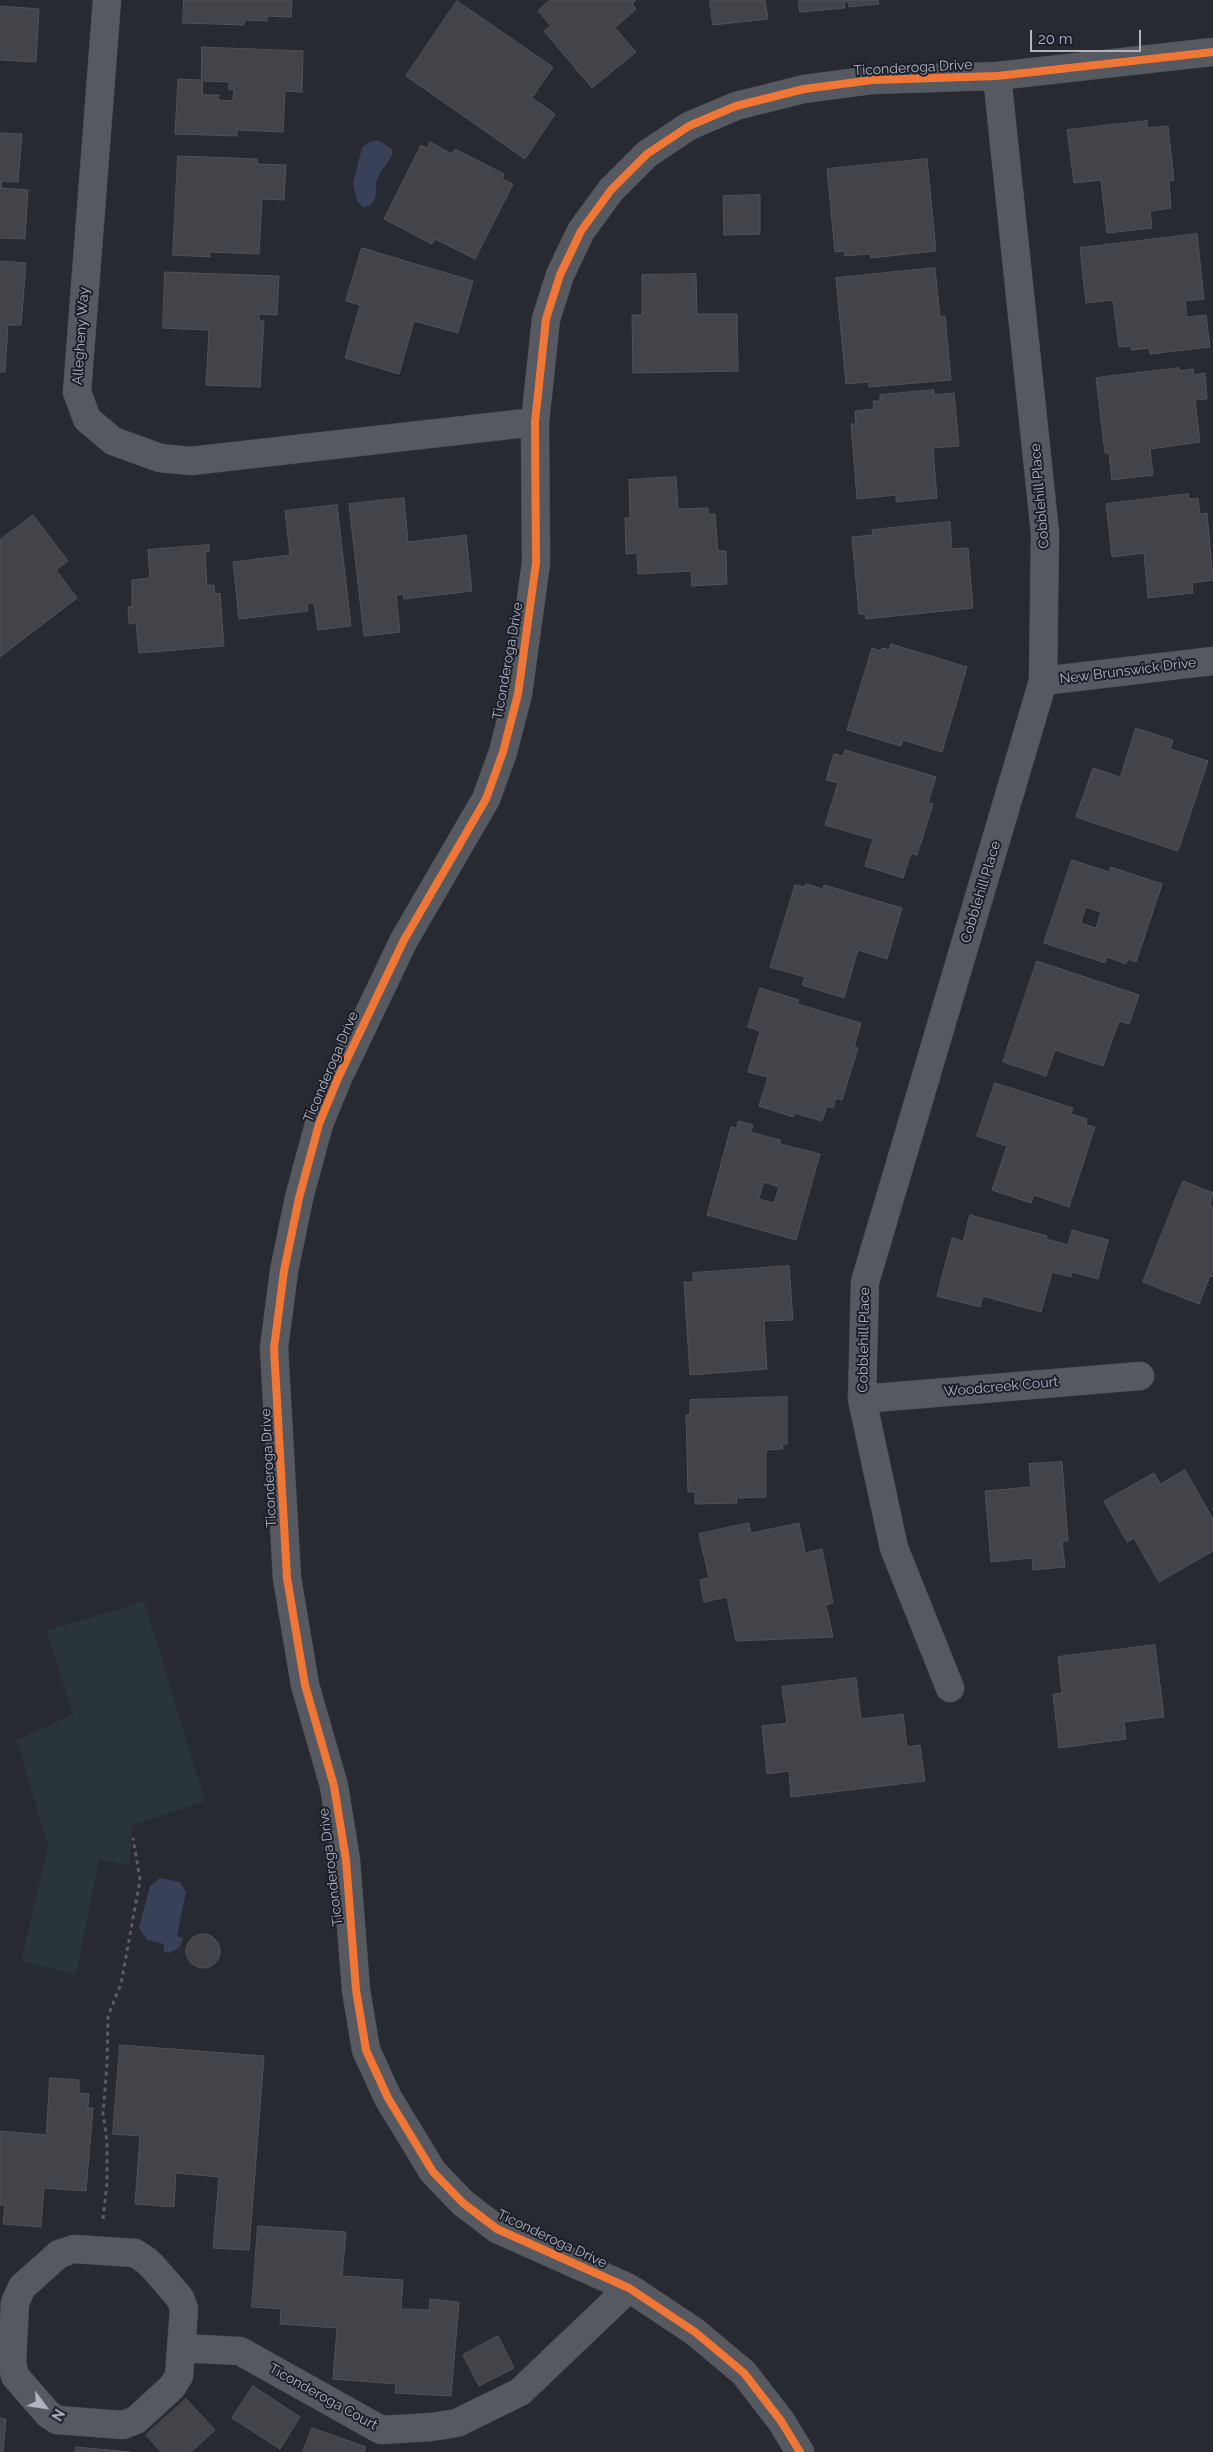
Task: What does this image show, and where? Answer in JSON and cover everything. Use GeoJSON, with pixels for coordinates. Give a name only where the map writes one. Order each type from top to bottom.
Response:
{"type":"FeatureCollection","features":[{"type":"Feature","properties":{"kind":"street","name":"Allegheny Way"},"geometry":{"type":"LineString","coordinates":[[107,0],[77,392],[87,419],[113,441],[136,451],[160,458],[191,461],[535,422]]}},
{"type":"Feature","properties":{"kind":"street","name":"Ticonderoga Drive"},"geometry":{"type":"LineString","coordinates":[[800,2452],[781,2421],[744,2373],[695,2332],[629,2288],[497,2229],[463,2203],[433,2172],[388,2098],[366,2050],[356,1990],[346,1860],[334,1786],[305,1685],[287,1578],[274,1348],[288,1252],[299,1198],[319,1124],[358,1032],[404,940],[486,799],[503,752],[518,694],[536,562],[535,422],[546,319],[560,275],[581,231],[611,190],[647,154],[689,126],[736,106],[804,89],[872,80],[997,76],[1213,52]]}},
{"type":"Feature","properties":{"kind":"street","name":"Cobblehill Place"},"geometry":{"type":"LineString","coordinates":[[950,1688],[894,1548],[862,1399],[865,1282],[1043,681],[1045,533],[997,76]]}},
{"type":"Feature","properties":{"kind":"street","name":"New Brunswick Drive"},"geometry":{"type":"LineString","coordinates":[[1043,681],[1213,661]]}},
{"type":"Feature","properties":{"kind":"street","name":"Woodcreek Court"},"geometry":{"type":"LineString","coordinates":[[862,1399],[1140,1376]]}},
{"type":"Feature","properties":{"kind":"street"},"geometry":{"type":"LineString","coordinates":[[74,2249],[100,2251],[135,2253],[147,2260],[180,2298],[184,2309],[179,2376],[172,2387],[136,2420],[123,2424],[57,2420],[48,2414],[15,2376],[12,2362],[15,2303],[22,2287],[59,2254],[74,2249]]}},
{"type":"Feature","properties":{"kind":"street","name":"Ticonderoga Court"},"geometry":{"type":"LineString","coordinates":[[181,2348],[240,2351],[381,2430],[431,2427],[457,2423],[520,2392],[629,2288]]}},
{"type":"Feature","properties":{"kind":"path"},"geometry":{"type":"LineString","coordinates":[[100,2251],[107,2183],[107,2142],[103,2113],[108,2064],[108,2016],[121,1984],[140,1880],[133,1838]]}},
{"type":"Feature","properties":{"kind":"shaded area"},"geometry":{"type":"Polygon","coordinates":[[[144,1601],[205,1801],[133,1825],[129,1866],[99,1859],[76,1975],[21,1961],[48,1846],[17,1740],[73,1714],[46,1631],[144,1601]]]}},
{"type":"Feature","properties":{"kind":"water"},"geometry":{"type":"Polygon","coordinates":[[[378,140],[392,149],[392,155],[378,176],[373,203],[370,206],[363,207],[357,201],[353,183],[362,148],[369,142],[378,140]]]}},
{"type":"Feature","properties":{"kind":"water"},"geometry":{"type":"Polygon","coordinates":[[[160,1878],[180,1882],[186,1892],[177,1936],[183,1938],[180,1947],[170,1953],[163,1951],[164,1944],[147,1940],[139,1928],[150,1886],[160,1878]]]}},
{"type":"Feature","properties":{"kind":"building"},"geometry":{"type":"Polygon","coordinates":[[[184,0],[292,0],[291,17],[267,16],[267,21],[245,20],[244,25],[183,23],[184,0]]]}},
{"type":"Feature","properties":{"kind":"building"},"geometry":{"type":"Polygon","coordinates":[[[550,0],[636,0],[632,4],[636,9],[615,28],[636,52],[592,88],[544,31],[551,26],[538,11],[550,0]]]}},
{"type":"Feature","properties":{"kind":"building"},"geometry":{"type":"Polygon","coordinates":[[[710,0],[765,0],[768,19],[713,25],[710,0]]]}},
{"type":"Feature","properties":{"kind":"building"},"geometry":{"type":"Polygon","coordinates":[[[799,0],[878,0],[879,4],[849,7],[849,2],[844,2],[845,8],[800,12],[799,0]]]}},
{"type":"Feature","properties":{"kind":"building"},"geometry":{"type":"Polygon","coordinates":[[[457,1],[553,67],[532,98],[555,114],[525,159],[406,76],[457,1]]]}},
{"type":"Feature","properties":{"kind":"building"},"geometry":{"type":"Polygon","coordinates":[[[0,6],[39,9],[36,62],[0,60],[0,6]]]}},
{"type":"Feature","properties":{"kind":"building"},"geometry":{"type":"Polygon","coordinates":[[[202,47],[303,51],[302,92],[285,91],[283,132],[237,130],[237,136],[175,134],[178,79],[201,80],[202,47]],[[203,81],[203,95],[219,95],[218,100],[233,101],[234,89],[229,90],[229,82],[203,81]]]}},
{"type":"Feature","properties":{"kind":"building"},"geometry":{"type":"Polygon","coordinates":[[[1147,121],[1147,128],[1168,126],[1174,180],[1169,181],[1171,208],[1150,211],[1152,228],[1107,233],[1101,180],[1074,183],[1067,130],[1147,121]]]}},
{"type":"Feature","properties":{"kind":"building"},"geometry":{"type":"Polygon","coordinates":[[[0,133],[22,134],[18,182],[2,181],[1,188],[28,190],[25,239],[0,238],[0,133]]]}},
{"type":"Feature","properties":{"kind":"building"},"geometry":{"type":"Polygon","coordinates":[[[430,142],[452,154],[455,149],[504,174],[502,179],[513,184],[475,259],[435,239],[432,244],[384,219],[421,145],[427,148],[430,142]]]}},
{"type":"Feature","properties":{"kind":"building"},"geometry":{"type":"Polygon","coordinates":[[[178,156],[257,159],[258,164],[286,165],[284,200],[262,199],[259,254],[210,252],[210,257],[173,255],[178,156]]]}},
{"type":"Feature","properties":{"kind":"building"},"geometry":{"type":"Polygon","coordinates":[[[927,159],[936,251],[871,258],[870,254],[845,256],[844,251],[835,252],[827,169],[927,159]]]}},
{"type":"Feature","properties":{"kind":"building"},"geometry":{"type":"Polygon","coordinates":[[[760,195],[760,234],[724,235],[723,196],[760,195]]]}},
{"type":"Feature","properties":{"kind":"building"},"geometry":{"type":"Polygon","coordinates":[[[1197,234],[1204,299],[1185,301],[1187,317],[1206,315],[1210,347],[1150,354],[1149,348],[1131,350],[1131,346],[1119,347],[1113,300],[1086,303],[1080,248],[1197,234]]]}},
{"type":"Feature","properties":{"kind":"building"},"geometry":{"type":"Polygon","coordinates":[[[362,248],[473,281],[458,333],[414,321],[399,374],[345,358],[360,305],[346,301],[362,248]]]}},
{"type":"Feature","properties":{"kind":"building"},"geometry":{"type":"Polygon","coordinates":[[[0,261],[26,263],[21,325],[8,325],[5,372],[0,372],[0,261]]]}},
{"type":"Feature","properties":{"kind":"building"},"geometry":{"type":"Polygon","coordinates":[[[935,268],[940,317],[945,316],[951,380],[869,387],[869,382],[846,384],[836,278],[935,268]]]}},
{"type":"Feature","properties":{"kind":"building"},"geometry":{"type":"Polygon","coordinates":[[[165,272],[279,276],[277,315],[259,314],[259,321],[264,321],[260,387],[206,385],[209,330],[163,328],[165,272]]]}},
{"type":"Feature","properties":{"kind":"building"},"geometry":{"type":"Polygon","coordinates":[[[696,274],[697,314],[737,314],[738,371],[633,373],[632,315],[642,315],[642,275],[696,274]]]}},
{"type":"Feature","properties":{"kind":"building"},"geometry":{"type":"Polygon","coordinates":[[[1179,368],[1180,371],[1193,369],[1194,375],[1205,373],[1207,399],[1195,400],[1200,442],[1150,449],[1153,475],[1112,480],[1109,453],[1105,453],[1096,378],[1179,368]]]}},
{"type":"Feature","properties":{"kind":"building"},"geometry":{"type":"Polygon","coordinates":[[[934,390],[934,395],[954,393],[959,446],[933,448],[937,498],[896,502],[896,495],[857,499],[851,424],[856,424],[855,411],[874,409],[873,401],[880,401],[880,395],[934,390]]]}},
{"type":"Feature","properties":{"kind":"building"},"geometry":{"type":"Polygon","coordinates":[[[676,477],[678,509],[708,508],[708,514],[715,514],[718,551],[726,551],[727,584],[692,586],[691,571],[638,574],[637,553],[626,554],[625,518],[630,518],[629,480],[676,477]]]}},
{"type":"Feature","properties":{"kind":"building"},"geometry":{"type":"Polygon","coordinates":[[[1188,494],[1189,499],[1198,498],[1200,514],[1207,513],[1213,580],[1192,583],[1193,593],[1148,598],[1144,553],[1112,557],[1106,504],[1188,494]]]}},
{"type":"Feature","properties":{"kind":"building"},"geometry":{"type":"Polygon","coordinates":[[[404,498],[408,542],[466,535],[472,591],[404,599],[403,594],[396,595],[400,632],[364,636],[349,504],[404,498]]]}},
{"type":"Feature","properties":{"kind":"building"},"geometry":{"type":"Polygon","coordinates":[[[337,505],[351,626],[318,630],[314,603],[307,603],[308,611],[239,619],[233,562],[290,555],[285,511],[337,505]]]}},
{"type":"Feature","properties":{"kind":"building"},"geometry":{"type":"Polygon","coordinates":[[[33,515],[68,561],[56,570],[77,598],[0,657],[0,540],[33,515]]]}},
{"type":"Feature","properties":{"kind":"building"},"geometry":{"type":"Polygon","coordinates":[[[950,522],[952,549],[968,548],[973,608],[866,619],[865,614],[859,614],[852,537],[873,535],[872,530],[950,522]]]}},
{"type":"Feature","properties":{"kind":"building"},"geometry":{"type":"Polygon","coordinates":[[[209,545],[209,552],[205,552],[207,585],[214,585],[215,594],[220,593],[224,646],[139,653],[136,623],[129,624],[128,607],[132,607],[132,580],[150,578],[148,550],[209,545]]]}},
{"type":"Feature","properties":{"kind":"building"},"geometry":{"type":"Polygon","coordinates":[[[891,644],[967,667],[942,752],[903,740],[901,746],[847,730],[872,648],[881,651],[882,648],[890,650],[891,644]]]}},
{"type":"Feature","properties":{"kind":"building"},"geometry":{"type":"Polygon","coordinates":[[[1136,728],[1173,740],[1170,749],[1208,761],[1178,851],[1076,817],[1093,768],[1120,777],[1136,728]]]}},
{"type":"Feature","properties":{"kind":"building"},"geometry":{"type":"Polygon","coordinates":[[[845,750],[936,777],[928,803],[933,804],[917,855],[911,853],[903,878],[865,866],[873,839],[825,825],[838,783],[826,780],[834,754],[843,756],[845,750]]]}},
{"type":"Feature","properties":{"kind":"building"},"geometry":{"type":"Polygon","coordinates":[[[1072,860],[1109,872],[1111,867],[1162,884],[1136,962],[1128,959],[1126,964],[1107,957],[1105,963],[1044,943],[1072,860]],[[1086,907],[1081,923],[1096,928],[1101,912],[1086,907]]]}},
{"type":"Feature","properties":{"kind":"building"},"geometry":{"type":"Polygon","coordinates":[[[806,884],[823,889],[824,885],[902,908],[887,959],[858,950],[844,998],[802,985],[805,977],[770,967],[795,885],[805,887],[806,884]]]}},
{"type":"Feature","properties":{"kind":"building"},"geometry":{"type":"Polygon","coordinates":[[[1037,961],[1139,995],[1129,1024],[1119,1021],[1103,1066],[1055,1050],[1046,1076],[1003,1062],[1037,961]]]}},
{"type":"Feature","properties":{"kind":"building"},"geometry":{"type":"Polygon","coordinates":[[[760,988],[799,1000],[797,1004],[861,1023],[854,1047],[858,1048],[842,1100],[836,1098],[833,1108],[827,1106],[822,1121],[794,1113],[793,1117],[759,1106],[768,1077],[748,1072],[760,1031],[748,1027],[760,988]]]}},
{"type":"Feature","properties":{"kind":"building"},"geometry":{"type":"Polygon","coordinates":[[[995,1083],[1073,1108],[1071,1114],[1087,1119],[1086,1125],[1095,1127],[1069,1207],[1034,1195],[1031,1203],[992,1190],[1007,1146],[977,1136],[995,1083]]]}},
{"type":"Feature","properties":{"kind":"building"},"geometry":{"type":"Polygon","coordinates":[[[739,1121],[753,1125],[751,1132],[780,1140],[780,1144],[820,1154],[796,1240],[707,1215],[731,1127],[736,1128],[739,1121]],[[764,1182],[759,1199],[774,1203],[779,1187],[764,1182]]]}},
{"type":"Feature","properties":{"kind":"building"},"geometry":{"type":"Polygon","coordinates":[[[1183,1181],[1213,1193],[1210,1206],[1213,1207],[1213,1277],[1210,1276],[1199,1304],[1143,1282],[1183,1181]]]}},
{"type":"Feature","properties":{"kind":"building"},"geometry":{"type":"Polygon","coordinates":[[[970,1215],[1047,1236],[1046,1239],[1068,1245],[1072,1230],[1108,1240],[1098,1279],[1072,1272],[1071,1277],[1052,1272],[1041,1312],[983,1296],[980,1307],[937,1296],[952,1238],[963,1241],[970,1215]]]}},
{"type":"Feature","properties":{"kind":"building"},"geometry":{"type":"Polygon","coordinates":[[[789,1266],[793,1320],[764,1321],[767,1369],[690,1375],[684,1282],[693,1282],[693,1273],[789,1266]]]}},
{"type":"Feature","properties":{"kind":"building"},"geometry":{"type":"Polygon","coordinates":[[[787,1397],[787,1444],[782,1444],[783,1449],[766,1450],[766,1497],[736,1498],[737,1503],[695,1504],[695,1492],[688,1492],[686,1415],[690,1415],[690,1400],[787,1397]]]}},
{"type":"Feature","properties":{"kind":"building"},"geometry":{"type":"Polygon","coordinates":[[[1062,1462],[1068,1541],[1062,1541],[1065,1567],[1033,1570],[1032,1558],[991,1562],[985,1491],[1031,1487],[1029,1464],[1062,1462]]]}},
{"type":"Feature","properties":{"kind":"building"},"geometry":{"type":"Polygon","coordinates":[[[1185,1470],[1213,1519],[1213,1551],[1159,1582],[1134,1538],[1127,1542],[1104,1501],[1154,1473],[1160,1484],[1185,1470]]]}},
{"type":"Feature","properties":{"kind":"building"},"geometry":{"type":"Polygon","coordinates":[[[749,1523],[751,1533],[799,1523],[805,1553],[822,1549],[833,1603],[826,1605],[833,1637],[736,1641],[727,1597],[704,1602],[700,1580],[709,1578],[699,1534],[749,1523]]]}},
{"type":"Feature","properties":{"kind":"building"},"geometry":{"type":"Polygon","coordinates":[[[1155,1645],[1164,1717],[1124,1722],[1126,1739],[1059,1748],[1053,1694],[1062,1693],[1058,1657],[1155,1645]]]}},
{"type":"Feature","properties":{"kind":"building"},"geometry":{"type":"Polygon","coordinates":[[[856,1678],[861,1719],[903,1714],[907,1747],[920,1745],[925,1781],[791,1797],[789,1771],[767,1774],[762,1726],[787,1723],[782,1687],[856,1678]]]}},
{"type":"Feature","properties":{"kind":"building"},"geometry":{"type":"Polygon","coordinates":[[[203,1934],[210,1935],[215,1939],[219,1944],[219,1958],[215,1963],[210,1967],[203,1968],[196,1967],[191,1963],[187,1958],[186,1951],[187,1944],[191,1939],[196,1935],[203,1934]]]}},
{"type":"Feature","properties":{"kind":"building"},"geometry":{"type":"Polygon","coordinates":[[[120,2045],[264,2056],[249,2250],[213,2248],[219,2177],[176,2173],[174,2207],[135,2204],[140,2136],[113,2134],[120,2045]]]}},
{"type":"Feature","properties":{"kind":"building"},"geometry":{"type":"Polygon","coordinates":[[[50,2078],[79,2080],[79,2093],[89,2094],[88,2108],[93,2108],[86,2191],[44,2188],[41,2227],[3,2224],[5,2205],[0,2205],[0,2131],[46,2135],[50,2078]]]}},
{"type":"Feature","properties":{"kind":"building"},"geometry":{"type":"Polygon","coordinates":[[[258,2226],[346,2232],[342,2276],[403,2280],[401,2309],[429,2310],[430,2299],[459,2302],[451,2396],[395,2393],[396,2384],[333,2379],[337,2328],[280,2324],[281,2309],[252,2307],[258,2226]]]}},
{"type":"Feature","properties":{"kind":"building"},"geometry":{"type":"Polygon","coordinates":[[[498,2336],[514,2368],[479,2386],[463,2355],[498,2336]]]}},
{"type":"Feature","properties":{"kind":"building"},"geometry":{"type":"Polygon","coordinates":[[[253,2386],[300,2417],[280,2449],[232,2418],[253,2386]]]}},
{"type":"Feature","properties":{"kind":"building"},"geometry":{"type":"Polygon","coordinates":[[[186,2399],[215,2430],[191,2452],[161,2452],[146,2435],[186,2399]]]}},
{"type":"Feature","properties":{"kind":"building"},"geometry":{"type":"Polygon","coordinates":[[[0,2418],[6,2419],[3,2452],[0,2452],[0,2418]]]}},
{"type":"Feature","properties":{"kind":"building"},"geometry":{"type":"Polygon","coordinates":[[[312,2428],[366,2447],[364,2452],[303,2452],[312,2428]]]}},
{"type":"Feature","properties":{"kind":"building"},"geometry":{"type":"Polygon","coordinates":[[[76,2447],[131,2452],[75,2452],[76,2447]]]}},
{"type":"Feature","properties":{"kind":"cycle path"},"geometry":{"type":"LineString","coordinates":[[800,2452],[781,2421],[744,2373],[695,2332],[629,2288],[497,2229],[463,2203],[433,2172],[388,2098],[366,2050],[356,1990],[346,1860],[334,1786],[305,1685],[287,1578],[274,1348],[284,1271],[299,1198],[319,1124],[338,1078],[404,940],[486,799],[503,752],[518,694],[536,563],[535,422],[546,319],[560,275],[581,231],[611,190],[647,154],[689,126],[736,106],[804,89],[872,80],[997,76],[1213,52]]}}]}
